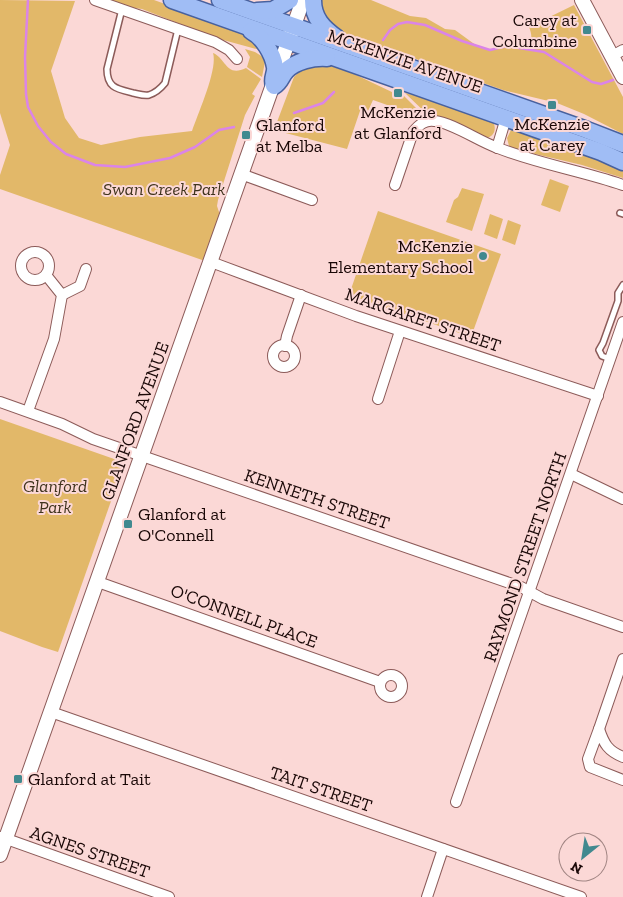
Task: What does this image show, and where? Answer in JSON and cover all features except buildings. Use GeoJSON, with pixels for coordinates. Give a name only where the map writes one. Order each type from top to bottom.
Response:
{"type":"FeatureCollection","features":[{"type":"Feature","properties":{"kind":"main road","name":"MCKENZIE AVENUE"},"geometry":{"type":"LineString","coordinates":[[172,0],[238,24],[292,34],[572,124],[623,144]]}},
{"type":"Feature","properties":{"kind":"main road","name":"MCKENZIE AVENUE"},"geometry":{"type":"LineString","coordinates":[[220,0],[248,10],[292,34]]}},
{"type":"Feature","properties":{"kind":"main road"},"geometry":{"type":"LineString","coordinates":[[248,10],[272,10],[290,0]]}},
{"type":"Feature","properties":{"kind":"main road","name":"GLANFORD AVENUE"},"geometry":{"type":"LineString","coordinates":[[0,855],[3,838],[98,582],[303,0]]}},
{"type":"Feature","properties":{"kind":"main road"},"geometry":{"type":"LineString","coordinates":[[238,24],[256,34],[268,50],[275,66],[272,80],[274,86],[280,83],[288,69],[303,62],[341,51],[318,20],[313,9],[312,0]]}},
{"type":"Feature","properties":{"kind":"main road"},"geometry":{"type":"LineString","coordinates":[[582,0],[618,53],[623,77]]}},
{"type":"Feature","properties":{"kind":"main road","name":"MCKENZIE AVENUE"},"geometry":{"type":"LineString","coordinates":[[341,51],[506,118],[601,152],[623,162]]}},
{"type":"Feature","properties":{"kind":"street"},"geometry":{"type":"LineString","coordinates":[[95,0],[220,44],[234,54],[237,59]]}},
{"type":"Feature","properties":{"kind":"street"},"geometry":{"type":"LineString","coordinates":[[497,148],[506,118]]}},
{"type":"Feature","properties":{"kind":"street"},"geometry":{"type":"LineString","coordinates":[[396,185],[413,132],[425,121],[434,120],[497,148],[551,165],[596,176],[623,186]]}},
{"type":"Feature","properties":{"kind":"street"},"geometry":{"type":"LineString","coordinates":[[241,174],[312,200]]}},
{"type":"Feature","properties":{"kind":"street","name":"MARGARET STREET"},"geometry":{"type":"LineString","coordinates":[[211,262],[400,331],[598,396]]}},
{"type":"Feature","properties":{"kind":"street"},"geometry":{"type":"LineString","coordinates":[[62,295],[80,286],[86,269]]}},
{"type":"Feature","properties":{"kind":"street"},"geometry":{"type":"LineString","coordinates":[[28,411],[54,339],[62,295],[46,275]]}},
{"type":"Feature","properties":{"kind":"street"},"geometry":{"type":"LineString","coordinates":[[285,346],[301,295]]}},
{"type":"Feature","properties":{"kind":"street","name":"RAYMOND STREET NORTH"},"geometry":{"type":"LineString","coordinates":[[456,802],[623,322]]}},
{"type":"Feature","properties":{"kind":"street"},"geometry":{"type":"LineString","coordinates":[[378,399],[400,331]]}},
{"type":"Feature","properties":{"kind":"street","name":"KENNETH STREET"},"geometry":{"type":"LineString","coordinates":[[0,402],[62,424],[93,440],[521,587],[543,599],[623,627]]}},
{"type":"Feature","properties":{"kind":"street"},"geometry":{"type":"LineString","coordinates":[[571,474],[623,499]]}},
{"type":"Feature","properties":{"kind":"street","name":"O'CONNELL PLACE"},"geometry":{"type":"LineString","coordinates":[[98,582],[380,682]]}},
{"type":"Feature","properties":{"kind":"street"},"geometry":{"type":"LineString","coordinates":[[623,659],[588,759],[590,767],[623,780]]}},
{"type":"Feature","properties":{"kind":"street","name":"TAIT STREET"},"geometry":{"type":"LineString","coordinates":[[51,712],[581,897]]}},
{"type":"Feature","properties":{"kind":"street"},"geometry":{"type":"LineString","coordinates":[[598,730],[606,746],[614,753],[623,757]]}},
{"type":"Feature","properties":{"kind":"street","name":"AGNES STREET"},"geometry":{"type":"LineString","coordinates":[[3,838],[169,897]]}},
{"type":"Feature","properties":{"kind":"street"},"geometry":{"type":"LineString","coordinates":[[427,897],[443,849]]}},
{"type":"Feature","properties":{"kind":"lane"},"geometry":{"type":"LineString","coordinates":[[122,9],[107,69],[107,77],[110,84],[117,89],[149,95],[160,89],[165,84],[178,29]]}},
{"type":"Feature","properties":{"kind":"lane"},"geometry":{"type":"LineString","coordinates":[[610,359],[602,356],[599,350],[618,301],[618,293],[623,286]]}},
{"type":"Feature","properties":{"kind":"green space","name":"Swan Creek Park"},"geometry":{"type":"Polygon","coordinates":[[[0,0],[75,1],[51,71],[65,118],[79,138],[101,145],[140,137],[192,131],[213,69],[213,53],[230,69],[234,71],[246,68],[261,79],[252,94],[255,96],[245,115],[218,200],[217,206],[220,215],[205,261],[0,189],[0,175],[10,145],[0,113],[0,0]]]}},
{"type":"Feature","properties":{"kind":"green space"},"geometry":{"type":"Polygon","coordinates":[[[108,0],[154,0],[237,30],[251,37],[260,50],[216,38],[142,9],[127,7],[108,0]]]}},
{"type":"Feature","properties":{"kind":"green space"},"geometry":{"type":"Polygon","coordinates":[[[322,0],[371,0],[410,16],[426,18],[445,29],[455,30],[477,46],[490,50],[507,46],[527,49],[531,38],[529,27],[574,5],[623,97],[623,134],[584,114],[557,103],[503,90],[346,34],[336,28],[326,16],[322,0]]]}},
{"type":"Feature","properties":{"kind":"green space"},"geometry":{"type":"Polygon","coordinates":[[[245,49],[263,57],[265,62],[262,77],[247,67],[250,57],[245,49]]]}},
{"type":"Feature","properties":{"kind":"green space"},"geometry":{"type":"Polygon","coordinates":[[[319,65],[331,66],[354,74],[394,93],[403,95],[424,118],[373,100],[368,111],[361,108],[347,149],[274,130],[294,77],[305,69],[319,65]]]}},
{"type":"Feature","properties":{"kind":"green space"},"geometry":{"type":"Polygon","coordinates":[[[405,93],[440,101],[493,122],[494,132],[487,138],[472,132],[457,122],[430,117],[405,93]]]}},
{"type":"Feature","properties":{"kind":"green space"},"geometry":{"type":"Polygon","coordinates":[[[515,129],[623,168],[623,178],[582,165],[514,149],[509,146],[507,138],[511,130],[515,129]]]}},
{"type":"Feature","properties":{"kind":"green space"},"geometry":{"type":"Polygon","coordinates":[[[550,179],[569,186],[560,212],[541,205],[550,179]]]}},
{"type":"Feature","properties":{"kind":"green space"},"geometry":{"type":"Polygon","coordinates":[[[462,188],[484,194],[472,231],[446,222],[454,200],[458,197],[462,188]]]}},
{"type":"Feature","properties":{"kind":"green space"},"geometry":{"type":"Polygon","coordinates":[[[378,211],[501,254],[471,337],[349,295],[378,211]]]}},
{"type":"Feature","properties":{"kind":"green space"},"geometry":{"type":"Polygon","coordinates":[[[490,214],[503,219],[497,239],[484,234],[490,214]]]}},
{"type":"Feature","properties":{"kind":"green space"},"geometry":{"type":"Polygon","coordinates":[[[508,220],[521,225],[515,245],[502,240],[508,220]]]}},
{"type":"Feature","properties":{"kind":"green space","name":"Glanford Park"},"geometry":{"type":"Polygon","coordinates":[[[0,419],[117,460],[123,467],[58,652],[0,631],[0,419]]]}},
{"type":"Feature","properties":{"kind":"waterway"},"geometry":{"type":"LineString","coordinates":[[28,0],[25,57],[28,107],[38,126],[51,142],[66,154],[95,165],[125,167],[170,158],[195,147],[219,130],[234,127]]}},
{"type":"Feature","properties":{"kind":"waterway"},"geometry":{"type":"LineString","coordinates":[[383,40],[390,30],[398,24],[407,22],[425,25],[462,41],[490,50],[507,46],[544,52],[592,82],[601,84],[613,80]]}},
{"type":"Feature","properties":{"kind":"waterway"},"geometry":{"type":"LineString","coordinates":[[294,113],[323,103],[334,92]]}},
{"type":"Feature","properties":{"kind":"place","name":"Carey at Columbine"},"geometry":{"type":"Point","coordinates":[587,30]}},
{"type":"Feature","properties":{"kind":"place","name":"McKenzie at Glanford"},"geometry":{"type":"Point","coordinates":[398,93]}},
{"type":"Feature","properties":{"kind":"place","name":"McKenzie at Carey"},"geometry":{"type":"Point","coordinates":[552,105]}},
{"type":"Feature","properties":{"kind":"place","name":"Glanford at Melba"},"geometry":{"type":"Point","coordinates":[246,135]}},
{"type":"Feature","properties":{"kind":"place","name":"McKenzie Elementary School"},"geometry":{"type":"Point","coordinates":[483,256]}},
{"type":"Feature","properties":{"kind":"place","name":"Glanford at O'Connell"},"geometry":{"type":"Point","coordinates":[128,524]}},
{"type":"Feature","properties":{"kind":"place","name":"Glanford at Tait"},"geometry":{"type":"Point","coordinates":[18,779]}}]}
